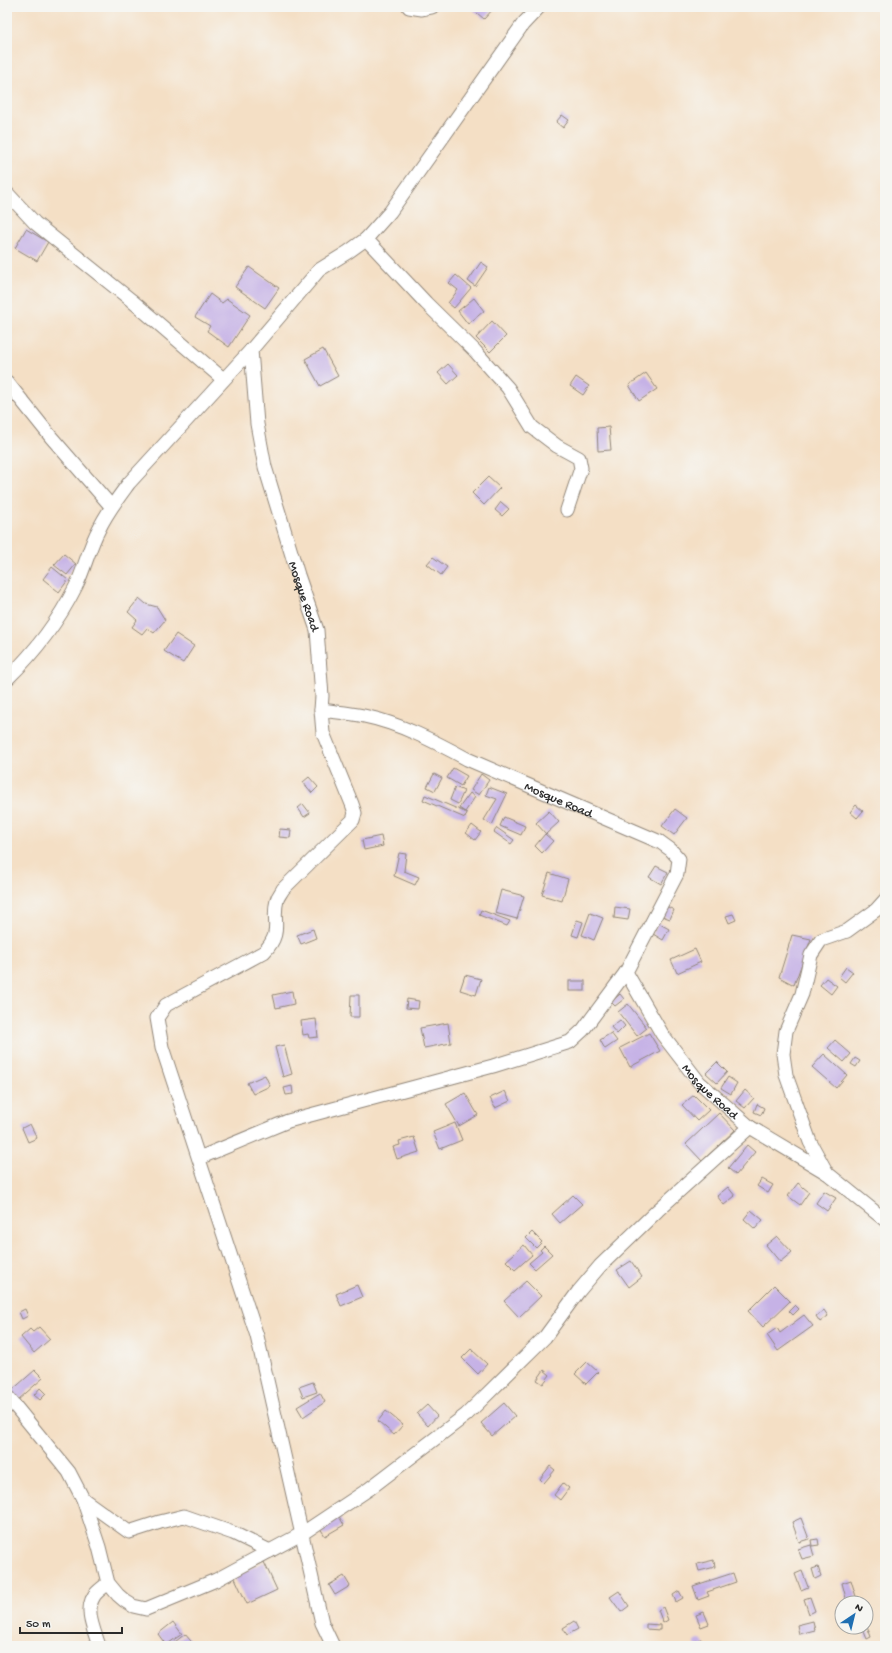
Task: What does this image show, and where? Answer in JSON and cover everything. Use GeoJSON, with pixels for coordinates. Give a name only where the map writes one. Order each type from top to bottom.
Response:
{"type":"FeatureCollection","features":[{"type":"Feature","properties":{"kind":"street"},"geometry":{"type":"LineString","coordinates":[[409,7],[422,9],[432,7]]}},
{"type":"Feature","properties":{"kind":"street"},"geometry":{"type":"LineString","coordinates":[[7,679],[21,666],[40,642],[76,586],[98,530],[111,506],[129,483],[251,350],[319,270],[366,239],[390,212],[523,24],[539,7]]}},
{"type":"Feature","properties":{"kind":"street"},"geometry":{"type":"LineString","coordinates":[[7,193],[35,223],[131,300],[223,379]]}},
{"type":"Feature","properties":{"kind":"street"},"geometry":{"type":"LineString","coordinates":[[366,239],[508,388],[532,427],[557,446],[579,458],[581,468],[567,510]]}},
{"type":"Feature","properties":{"kind":"street","name":"Mosque Road"},"geometry":{"type":"LineString","coordinates":[[251,350],[257,424],[265,467],[298,575],[317,630],[322,696],[321,710],[365,716],[396,726],[440,744],[467,759],[660,842],[671,850],[679,860],[677,874],[626,972],[662,1034],[699,1082],[750,1127],[827,1173],[885,1220]]}},
{"type":"Feature","properties":{"kind":"street"},"geometry":{"type":"LineString","coordinates":[[7,382],[51,437],[111,506]]}},
{"type":"Feature","properties":{"kind":"street"},"geometry":{"type":"LineString","coordinates":[[321,710],[323,733],[352,804],[355,813],[353,820],[283,889],[277,898],[277,927],[270,946],[264,952],[166,1005],[157,1018],[162,1047],[257,1336],[303,1533],[322,1623],[333,1646]]}},
{"type":"Feature","properties":{"kind":"street"},"geometry":{"type":"LineString","coordinates":[[827,1173],[810,1142],[786,1075],[783,1054],[786,1031],[802,994],[811,955],[821,940],[847,931],[876,910],[885,900]]}},
{"type":"Feature","properties":{"kind":"street"},"geometry":{"type":"LineString","coordinates":[[199,1158],[288,1121],[493,1066],[570,1042],[583,1030],[626,972]]}},
{"type":"Feature","properties":{"kind":"street"},"geometry":{"type":"LineString","coordinates":[[7,1396],[69,1472],[83,1499],[100,1546],[108,1584],[125,1601],[133,1606],[146,1609],[216,1580],[303,1533],[370,1488],[466,1415],[545,1337],[578,1292],[600,1266],[658,1210],[750,1127]]}},
{"type":"Feature","properties":{"kind":"street"},"geometry":{"type":"LineString","coordinates":[[83,1499],[129,1532],[184,1516],[233,1533],[270,1551]]}},
{"type":"Feature","properties":{"kind":"street"},"geometry":{"type":"LineString","coordinates":[[99,1646],[90,1617],[91,1603],[94,1596],[108,1584]]}},
{"type":"Feature","properties":{"kind":"building"},"geometry":{"type":"Polygon","coordinates":[[[470,7],[495,7],[484,19],[470,7]]]}},
{"type":"Feature","properties":{"kind":"building"},"geometry":{"type":"Polygon","coordinates":[[[562,115],[569,120],[563,128],[556,122],[562,115]]]}},
{"type":"Feature","properties":{"kind":"building"},"geometry":{"type":"Polygon","coordinates":[[[26,229],[48,242],[37,261],[15,248],[26,229]]]}},
{"type":"Feature","properties":{"kind":"building"},"geometry":{"type":"Polygon","coordinates":[[[481,262],[488,267],[475,286],[468,281],[481,262]]]}},
{"type":"Feature","properties":{"kind":"building"},"geometry":{"type":"Polygon","coordinates":[[[249,267],[279,288],[265,308],[235,287],[249,267]]]}},
{"type":"Feature","properties":{"kind":"building"},"geometry":{"type":"Polygon","coordinates":[[[456,275],[471,288],[454,308],[448,303],[458,290],[449,283],[456,275]]]}},
{"type":"Feature","properties":{"kind":"building"},"geometry":{"type":"Polygon","coordinates":[[[210,294],[222,303],[227,299],[250,315],[229,347],[207,331],[210,326],[195,317],[210,294]]]}},
{"type":"Feature","properties":{"kind":"building"},"geometry":{"type":"Polygon","coordinates":[[[474,298],[484,311],[468,324],[458,311],[474,298]]]}},
{"type":"Feature","properties":{"kind":"building"},"geometry":{"type":"Polygon","coordinates":[[[492,321],[506,336],[490,352],[476,338],[492,321]]]}},
{"type":"Feature","properties":{"kind":"building"},"geometry":{"type":"Polygon","coordinates":[[[323,349],[338,376],[320,386],[305,359],[323,349]]]}},
{"type":"Feature","properties":{"kind":"building"},"geometry":{"type":"Polygon","coordinates":[[[448,364],[458,375],[448,384],[438,373],[448,364]]]}},
{"type":"Feature","properties":{"kind":"building"},"geometry":{"type":"Polygon","coordinates":[[[646,373],[657,389],[639,401],[629,385],[646,373]]]}},
{"type":"Feature","properties":{"kind":"building"},"geometry":{"type":"Polygon","coordinates":[[[576,377],[589,386],[583,395],[570,386],[576,377]]]}},
{"type":"Feature","properties":{"kind":"building"},"geometry":{"type":"Polygon","coordinates":[[[609,427],[611,450],[598,451],[597,428],[609,427]]]}},
{"type":"Feature","properties":{"kind":"building"},"geometry":{"type":"Polygon","coordinates":[[[488,477],[500,488],[484,505],[472,493],[488,477]]]}},
{"type":"Feature","properties":{"kind":"building"},"geometry":{"type":"Polygon","coordinates":[[[501,502],[509,509],[502,516],[495,510],[501,502]]]}},
{"type":"Feature","properties":{"kind":"building"},"geometry":{"type":"Polygon","coordinates":[[[64,554],[76,564],[67,575],[54,565],[64,554]]]}},
{"type":"Feature","properties":{"kind":"building"},"geometry":{"type":"Polygon","coordinates":[[[433,557],[447,567],[441,575],[427,564],[433,557]]]}},
{"type":"Feature","properties":{"kind":"building"},"geometry":{"type":"Polygon","coordinates":[[[52,567],[68,580],[59,592],[43,579],[52,567]]]}},
{"type":"Feature","properties":{"kind":"building"},"geometry":{"type":"Polygon","coordinates":[[[139,598],[146,604],[157,607],[165,620],[154,633],[147,628],[142,634],[132,627],[137,620],[128,612],[139,598]]]}},
{"type":"Feature","properties":{"kind":"building"},"geometry":{"type":"Polygon","coordinates":[[[176,634],[194,646],[183,663],[164,651],[176,634]]]}},
{"type":"Feature","properties":{"kind":"building"},"geometry":{"type":"Polygon","coordinates":[[[453,768],[467,776],[461,786],[447,778],[453,768]]]}},
{"type":"Feature","properties":{"kind":"building"},"geometry":{"type":"Polygon","coordinates":[[[434,774],[442,778],[435,791],[427,787],[434,774]]]}},
{"type":"Feature","properties":{"kind":"building"},"geometry":{"type":"Polygon","coordinates":[[[481,774],[489,780],[479,795],[471,790],[481,774]]]}},
{"type":"Feature","properties":{"kind":"building"},"geometry":{"type":"Polygon","coordinates":[[[309,777],[318,787],[312,793],[303,782],[309,777]]]}},
{"type":"Feature","properties":{"kind":"building"},"geometry":{"type":"Polygon","coordinates":[[[455,787],[464,791],[458,804],[450,800],[455,787]]]}},
{"type":"Feature","properties":{"kind":"building"},"geometry":{"type":"Polygon","coordinates":[[[489,787],[507,794],[492,825],[484,820],[497,799],[486,795],[489,787]]]}},
{"type":"Feature","properties":{"kind":"building"},"geometry":{"type":"Polygon","coordinates":[[[470,793],[475,797],[465,812],[459,808],[470,793]]]}},
{"type":"Feature","properties":{"kind":"building"},"geometry":{"type":"Polygon","coordinates":[[[425,795],[467,813],[465,818],[423,800],[425,795]]]}},
{"type":"Feature","properties":{"kind":"building"},"geometry":{"type":"Polygon","coordinates":[[[303,804],[310,813],[304,817],[298,808],[303,804]]]}},
{"type":"Feature","properties":{"kind":"building"},"geometry":{"type":"Polygon","coordinates":[[[856,805],[863,811],[857,818],[850,812],[856,805]]]}},
{"type":"Feature","properties":{"kind":"building"},"geometry":{"type":"Polygon","coordinates":[[[675,809],[687,818],[674,835],[662,826],[675,809]]]}},
{"type":"Feature","properties":{"kind":"building"},"geometry":{"type":"Polygon","coordinates":[[[549,811],[559,822],[546,834],[536,823],[549,811]]]}},
{"type":"Feature","properties":{"kind":"building"},"geometry":{"type":"Polygon","coordinates":[[[504,817],[525,826],[521,835],[500,826],[504,817]]]}},
{"type":"Feature","properties":{"kind":"building"},"geometry":{"type":"Polygon","coordinates":[[[472,825],[481,832],[475,840],[466,833],[472,825]]]}},
{"type":"Feature","properties":{"kind":"building"},"geometry":{"type":"Polygon","coordinates":[[[497,828],[514,840],[511,844],[494,832],[497,828]]]}},
{"type":"Feature","properties":{"kind":"building"},"geometry":{"type":"Polygon","coordinates":[[[280,829],[291,830],[290,838],[279,837],[280,829]]]}},
{"type":"Feature","properties":{"kind":"building"},"geometry":{"type":"Polygon","coordinates":[[[545,834],[553,841],[542,853],[535,846],[545,834]]]}},
{"type":"Feature","properties":{"kind":"building"},"geometry":{"type":"Polygon","coordinates":[[[381,836],[383,846],[364,850],[362,840],[381,836]]]}},
{"type":"Feature","properties":{"kind":"building"},"geometry":{"type":"Polygon","coordinates":[[[399,853],[406,854],[404,871],[419,877],[415,885],[394,876],[399,853]]]}},
{"type":"Feature","properties":{"kind":"building"},"geometry":{"type":"Polygon","coordinates":[[[656,866],[668,872],[661,884],[649,877],[656,866]]]}},
{"type":"Feature","properties":{"kind":"building"},"geometry":{"type":"Polygon","coordinates":[[[549,873],[568,879],[562,901],[542,895],[549,873]]]}},
{"type":"Feature","properties":{"kind":"building"},"geometry":{"type":"Polygon","coordinates":[[[501,890],[524,896],[517,919],[495,913],[501,890]]]}},
{"type":"Feature","properties":{"kind":"building"},"geometry":{"type":"Polygon","coordinates":[[[666,906],[674,910],[670,919],[662,916],[666,906]]]}},
{"type":"Feature","properties":{"kind":"building"},"geometry":{"type":"Polygon","coordinates":[[[615,907],[630,909],[628,920],[614,918],[615,907]]]}},
{"type":"Feature","properties":{"kind":"building"},"geometry":{"type":"Polygon","coordinates":[[[481,910],[510,921],[507,926],[479,915],[481,910]]]}},
{"type":"Feature","properties":{"kind":"building"},"geometry":{"type":"Polygon","coordinates":[[[590,913],[603,918],[594,940],[582,935],[590,913]]]}},
{"type":"Feature","properties":{"kind":"building"},"geometry":{"type":"Polygon","coordinates":[[[733,914],[736,920],[729,923],[726,916],[733,914]]]}},
{"type":"Feature","properties":{"kind":"building"},"geometry":{"type":"Polygon","coordinates":[[[577,920],[583,922],[578,937],[572,935],[577,920]]]}},
{"type":"Feature","properties":{"kind":"building"},"geometry":{"type":"Polygon","coordinates":[[[658,923],[669,929],[663,940],[653,934],[658,923]]]}},
{"type":"Feature","properties":{"kind":"building"},"geometry":{"type":"Polygon","coordinates":[[[313,929],[316,938],[301,944],[297,935],[313,929]]]}},
{"type":"Feature","properties":{"kind":"building"},"geometry":{"type":"Polygon","coordinates":[[[792,935],[811,939],[794,985],[779,977],[792,935]]]}},
{"type":"Feature","properties":{"kind":"building"},"geometry":{"type":"Polygon","coordinates":[[[695,949],[701,962],[677,973],[671,960],[695,949]]]}},
{"type":"Feature","properties":{"kind":"building"},"geometry":{"type":"Polygon","coordinates":[[[846,967],[853,972],[845,982],[839,977],[846,967]]]}},
{"type":"Feature","properties":{"kind":"building"},"geometry":{"type":"Polygon","coordinates":[[[465,975],[481,979],[476,995],[460,990],[465,975]]]}},
{"type":"Feature","properties":{"kind":"building"},"geometry":{"type":"Polygon","coordinates":[[[826,978],[837,986],[831,994],[820,985],[826,978]]]}},
{"type":"Feature","properties":{"kind":"building"},"geometry":{"type":"Polygon","coordinates":[[[569,981],[585,981],[585,991],[569,991],[569,981]]]}},
{"type":"Feature","properties":{"kind":"building"},"geometry":{"type":"Polygon","coordinates":[[[292,991],[294,1004],[276,1008],[273,995],[292,991]]]}},
{"type":"Feature","properties":{"kind":"building"},"geometry":{"type":"Polygon","coordinates":[[[620,994],[624,999],[615,1006],[611,1002],[620,994]]]}},
{"type":"Feature","properties":{"kind":"building"},"geometry":{"type":"Polygon","coordinates":[[[351,995],[359,995],[359,1017],[350,1017],[351,995]]]}},
{"type":"Feature","properties":{"kind":"building"},"geometry":{"type":"Polygon","coordinates":[[[407,999],[419,1001],[418,1009],[406,1008],[407,999]]]}},
{"type":"Feature","properties":{"kind":"building"},"geometry":{"type":"Polygon","coordinates":[[[628,1004],[647,1028],[637,1036],[618,1012],[628,1004]]]}},
{"type":"Feature","properties":{"kind":"building"},"geometry":{"type":"Polygon","coordinates":[[[316,1019],[318,1037],[309,1038],[308,1034],[303,1035],[301,1021],[316,1019]]]}},
{"type":"Feature","properties":{"kind":"building"},"geometry":{"type":"Polygon","coordinates":[[[620,1020],[625,1026],[617,1034],[611,1027],[620,1020]]]}},
{"type":"Feature","properties":{"kind":"building"},"geometry":{"type":"Polygon","coordinates":[[[448,1023],[451,1043],[424,1048],[420,1028],[448,1023]]]}},
{"type":"Feature","properties":{"kind":"building"},"geometry":{"type":"Polygon","coordinates":[[[611,1033],[617,1041],[605,1049],[600,1040],[611,1033]]]}},
{"type":"Feature","properties":{"kind":"building"},"geometry":{"type":"Polygon","coordinates":[[[649,1033],[660,1051],[630,1067],[620,1048],[649,1033]]]}},
{"type":"Feature","properties":{"kind":"building"},"geometry":{"type":"Polygon","coordinates":[[[835,1040],[851,1054],[844,1062],[828,1048],[835,1040]]]}},
{"type":"Feature","properties":{"kind":"building"},"geometry":{"type":"Polygon","coordinates":[[[284,1045],[292,1074],[283,1077],[275,1047],[284,1045]]]}},
{"type":"Feature","properties":{"kind":"building"},"geometry":{"type":"Polygon","coordinates":[[[824,1054],[847,1075],[836,1088],[812,1067],[824,1054]]]}},
{"type":"Feature","properties":{"kind":"building"},"geometry":{"type":"Polygon","coordinates":[[[855,1058],[860,1061],[856,1067],[851,1064],[855,1058]]]}},
{"type":"Feature","properties":{"kind":"building"},"geometry":{"type":"Polygon","coordinates":[[[717,1062],[727,1072],[717,1083],[706,1073],[717,1062]]]}},
{"type":"Feature","properties":{"kind":"building"},"geometry":{"type":"Polygon","coordinates":[[[265,1075],[270,1086],[253,1094],[247,1083],[265,1075]]]}},
{"type":"Feature","properties":{"kind":"building"},"geometry":{"type":"Polygon","coordinates":[[[728,1077],[737,1083],[731,1094],[721,1088],[728,1077]]]}},
{"type":"Feature","properties":{"kind":"building"},"geometry":{"type":"Polygon","coordinates":[[[292,1086],[293,1094],[286,1095],[284,1088],[292,1086]]]}},
{"type":"Feature","properties":{"kind":"building"},"geometry":{"type":"Polygon","coordinates":[[[745,1090],[754,1098],[745,1108],[736,1101],[745,1090]]]}},
{"type":"Feature","properties":{"kind":"building"},"geometry":{"type":"Polygon","coordinates":[[[505,1091],[510,1101],[495,1108],[490,1098],[505,1091]]]}},
{"type":"Feature","properties":{"kind":"building"},"geometry":{"type":"Polygon","coordinates":[[[465,1093],[478,1115],[459,1126],[446,1104],[465,1093]]]}},
{"type":"Feature","properties":{"kind":"building"},"geometry":{"type":"Polygon","coordinates":[[[694,1095],[709,1110],[697,1121],[682,1105],[694,1095]]]}},
{"type":"Feature","properties":{"kind":"building"},"geometry":{"type":"Polygon","coordinates":[[[757,1104],[764,1108],[761,1115],[754,1112],[757,1104]]]}},
{"type":"Feature","properties":{"kind":"building"},"geometry":{"type":"Polygon","coordinates":[[[719,1113],[735,1130],[702,1161],[686,1144],[719,1113]]]}},
{"type":"Feature","properties":{"kind":"building"},"geometry":{"type":"Polygon","coordinates":[[[455,1123],[462,1140],[440,1149],[433,1132],[455,1123]]]}},
{"type":"Feature","properties":{"kind":"building"},"geometry":{"type":"Polygon","coordinates":[[[30,1124],[37,1138],[28,1142],[22,1128],[30,1124]]]}},
{"type":"Feature","properties":{"kind":"building"},"geometry":{"type":"Polygon","coordinates":[[[414,1137],[419,1152],[397,1159],[393,1147],[400,1145],[399,1141],[414,1137]]]}},
{"type":"Feature","properties":{"kind":"building"},"geometry":{"type":"Polygon","coordinates":[[[747,1145],[755,1152],[736,1175],[728,1168],[747,1145]]]}},
{"type":"Feature","properties":{"kind":"building"},"geometry":{"type":"Polygon","coordinates":[[[762,1179],[773,1185],[768,1193],[757,1186],[762,1179]]]}},
{"type":"Feature","properties":{"kind":"building"},"geometry":{"type":"Polygon","coordinates":[[[798,1183],[809,1192],[800,1205],[788,1196],[798,1183]]]}},
{"type":"Feature","properties":{"kind":"building"},"geometry":{"type":"Polygon","coordinates":[[[728,1187],[735,1196],[724,1205],[717,1196],[728,1187]]]}},
{"type":"Feature","properties":{"kind":"building"},"geometry":{"type":"Polygon","coordinates":[[[824,1191],[836,1198],[827,1211],[816,1203],[824,1191]]]}},
{"type":"Feature","properties":{"kind":"building"},"geometry":{"type":"Polygon","coordinates":[[[573,1195],[582,1204],[560,1223],[552,1214],[573,1195]]]}},
{"type":"Feature","properties":{"kind":"building"},"geometry":{"type":"Polygon","coordinates":[[[751,1210],[763,1220],[755,1229],[744,1219],[751,1210]]]}},
{"type":"Feature","properties":{"kind":"building"},"geometry":{"type":"Polygon","coordinates":[[[532,1232],[542,1242],[536,1248],[526,1238],[532,1232]]]}},
{"type":"Feature","properties":{"kind":"building"},"geometry":{"type":"Polygon","coordinates":[[[777,1236],[792,1252],[780,1262],[766,1245],[777,1236]]]}},
{"type":"Feature","properties":{"kind":"building"},"geometry":{"type":"Polygon","coordinates":[[[524,1245],[532,1255],[515,1270],[506,1261],[524,1245]]]}},
{"type":"Feature","properties":{"kind":"building"},"geometry":{"type":"Polygon","coordinates":[[[544,1246],[552,1254],[535,1269],[529,1263],[542,1252],[540,1250],[544,1246]]]}},
{"type":"Feature","properties":{"kind":"building"},"geometry":{"type":"Polygon","coordinates":[[[631,1261],[642,1277],[629,1287],[617,1270],[631,1261]]]}},
{"type":"Feature","properties":{"kind":"building"},"geometry":{"type":"Polygon","coordinates":[[[526,1281],[541,1296],[519,1317],[504,1301],[526,1281]]]}},
{"type":"Feature","properties":{"kind":"building"},"geometry":{"type":"Polygon","coordinates":[[[357,1285],[362,1297],[341,1306],[336,1294],[357,1285]]]}},
{"type":"Feature","properties":{"kind":"building"},"geometry":{"type":"Polygon","coordinates":[[[774,1285],[790,1301],[763,1327],[748,1311],[774,1285]]]}},
{"type":"Feature","properties":{"kind":"building"},"geometry":{"type":"Polygon","coordinates":[[[795,1305],[799,1309],[793,1315],[789,1311],[795,1305]]]}},
{"type":"Feature","properties":{"kind":"building"},"geometry":{"type":"Polygon","coordinates":[[[25,1309],[28,1316],[22,1319],[19,1312],[25,1309]]]}},
{"type":"Feature","properties":{"kind":"building"},"geometry":{"type":"Polygon","coordinates":[[[824,1310],[828,1316],[820,1322],[816,1316],[824,1310]]]}},
{"type":"Feature","properties":{"kind":"building"},"geometry":{"type":"Polygon","coordinates":[[[804,1315],[813,1326],[778,1351],[767,1335],[777,1328],[780,1333],[804,1315]]]}},
{"type":"Feature","properties":{"kind":"building"},"geometry":{"type":"Polygon","coordinates":[[[39,1327],[50,1339],[34,1353],[21,1337],[30,1329],[33,1332],[39,1327]]]}},
{"type":"Feature","properties":{"kind":"building"},"geometry":{"type":"Polygon","coordinates":[[[471,1349],[487,1364],[478,1374],[462,1358],[471,1349]]]}},
{"type":"Feature","properties":{"kind":"building"},"geometry":{"type":"Polygon","coordinates":[[[587,1362],[598,1372],[586,1384],[575,1374],[587,1362]]]}},
{"type":"Feature","properties":{"kind":"building"},"geometry":{"type":"Polygon","coordinates":[[[35,1370],[43,1378],[18,1400],[10,1392],[35,1370]]]}},
{"type":"Feature","properties":{"kind":"building"},"geometry":{"type":"Polygon","coordinates":[[[544,1370],[550,1375],[543,1384],[537,1380],[544,1370]]]}},
{"type":"Feature","properties":{"kind":"building"},"geometry":{"type":"Polygon","coordinates":[[[313,1382],[317,1392],[303,1397],[299,1387],[313,1382]]]}},
{"type":"Feature","properties":{"kind":"building"},"geometry":{"type":"Polygon","coordinates":[[[40,1388],[46,1394],[40,1400],[34,1395],[40,1388]]]}},
{"type":"Feature","properties":{"kind":"building"},"geometry":{"type":"Polygon","coordinates":[[[320,1393],[325,1402],[303,1417],[297,1407],[320,1393]]]}},
{"type":"Feature","properties":{"kind":"building"},"geometry":{"type":"Polygon","coordinates":[[[504,1403],[515,1416],[492,1436],[481,1423],[504,1403]]]}},
{"type":"Feature","properties":{"kind":"building"},"geometry":{"type":"Polygon","coordinates":[[[427,1405],[437,1416],[428,1426],[417,1414],[427,1405]]]}},
{"type":"Feature","properties":{"kind":"building"},"geometry":{"type":"Polygon","coordinates":[[[386,1411],[403,1425],[394,1435],[378,1421],[386,1411]]]}},
{"type":"Feature","properties":{"kind":"building"},"geometry":{"type":"Polygon","coordinates":[[[550,1466],[555,1470],[544,1483],[540,1479],[550,1466]]]}},
{"type":"Feature","properties":{"kind":"building"},"geometry":{"type":"Polygon","coordinates":[[[563,1483],[569,1488],[560,1500],[554,1495],[563,1483]]]}},
{"type":"Feature","properties":{"kind":"building"},"geometry":{"type":"Polygon","coordinates":[[[337,1513],[344,1525],[325,1536],[320,1528],[337,1513]]]}},
{"type":"Feature","properties":{"kind":"building"},"geometry":{"type":"Polygon","coordinates":[[[801,1518],[809,1539],[799,1542],[792,1522],[801,1518]]]}},
{"type":"Feature","properties":{"kind":"building"},"geometry":{"type":"Polygon","coordinates":[[[818,1539],[819,1545],[812,1546],[811,1540],[818,1539]]]}},
{"type":"Feature","properties":{"kind":"building"},"geometry":{"type":"Polygon","coordinates":[[[811,1545],[814,1556],[802,1559],[798,1549],[811,1545]]]}},
{"type":"Feature","properties":{"kind":"building"},"geometry":{"type":"Polygon","coordinates":[[[714,1560],[715,1567],[699,1571],[697,1564],[714,1560]]]}},
{"type":"Feature","properties":{"kind":"building"},"geometry":{"type":"Polygon","coordinates":[[[264,1562],[277,1590],[247,1604],[234,1576],[264,1562]]]}},
{"type":"Feature","properties":{"kind":"building"},"geometry":{"type":"Polygon","coordinates":[[[818,1567],[821,1576],[815,1579],[812,1569],[818,1567]]]}},
{"type":"Feature","properties":{"kind":"building"},"geometry":{"type":"Polygon","coordinates":[[[802,1571],[808,1587],[801,1590],[795,1574],[802,1571]]]}},
{"type":"Feature","properties":{"kind":"building"},"geometry":{"type":"Polygon","coordinates":[[[733,1573],[736,1582],[707,1592],[709,1596],[698,1600],[693,1586],[733,1573]]]}},
{"type":"Feature","properties":{"kind":"building"},"geometry":{"type":"Polygon","coordinates":[[[344,1576],[350,1586],[335,1595],[329,1585],[344,1576]]]}},
{"type":"Feature","properties":{"kind":"building"},"geometry":{"type":"Polygon","coordinates":[[[851,1580],[856,1595],[845,1595],[842,1583],[851,1580]]]}},
{"type":"Feature","properties":{"kind":"building"},"geometry":{"type":"Polygon","coordinates":[[[619,1591],[629,1606],[621,1612],[610,1597],[619,1591]]]}},
{"type":"Feature","properties":{"kind":"building"},"geometry":{"type":"Polygon","coordinates":[[[679,1591],[683,1598],[676,1602],[673,1595],[679,1591]]]}},
{"type":"Feature","properties":{"kind":"building"},"geometry":{"type":"Polygon","coordinates":[[[810,1597],[815,1611],[809,1614],[804,1599],[810,1597]]]}},
{"type":"Feature","properties":{"kind":"building"},"geometry":{"type":"Polygon","coordinates":[[[663,1607],[668,1620],[663,1623],[658,1610],[663,1607]]]}},
{"type":"Feature","properties":{"kind":"building"},"geometry":{"type":"Polygon","coordinates":[[[704,1612],[709,1624],[701,1627],[696,1615],[704,1612]]]}},
{"type":"Feature","properties":{"kind":"building"},"geometry":{"type":"Polygon","coordinates":[[[574,1621],[578,1629],[567,1635],[563,1628],[574,1621]]]}},
{"type":"Feature","properties":{"kind":"building"},"geometry":{"type":"Polygon","coordinates":[[[813,1621],[815,1630],[799,1634],[797,1625],[813,1621]]]}},
{"type":"Feature","properties":{"kind":"building"},"geometry":{"type":"Polygon","coordinates":[[[173,1622],[182,1634],[166,1645],[158,1634],[173,1622]]]}},
{"type":"Feature","properties":{"kind":"building"},"geometry":{"type":"Polygon","coordinates":[[[646,1624],[660,1625],[660,1630],[646,1629],[646,1624]]]}},
{"type":"Feature","properties":{"kind":"building"},"geometry":{"type":"Polygon","coordinates":[[[185,1634],[195,1646],[170,1646],[185,1634]]]}},
{"type":"Feature","properties":{"kind":"building"},"geometry":{"type":"Polygon","coordinates":[[[865,1635],[870,1635],[871,1637],[867,1639],[865,1635]]]}},
{"type":"Feature","properties":{"kind":"building"},"geometry":{"type":"Polygon","coordinates":[[[701,1639],[705,1646],[696,1646],[694,1642],[701,1639]]]}}]}
